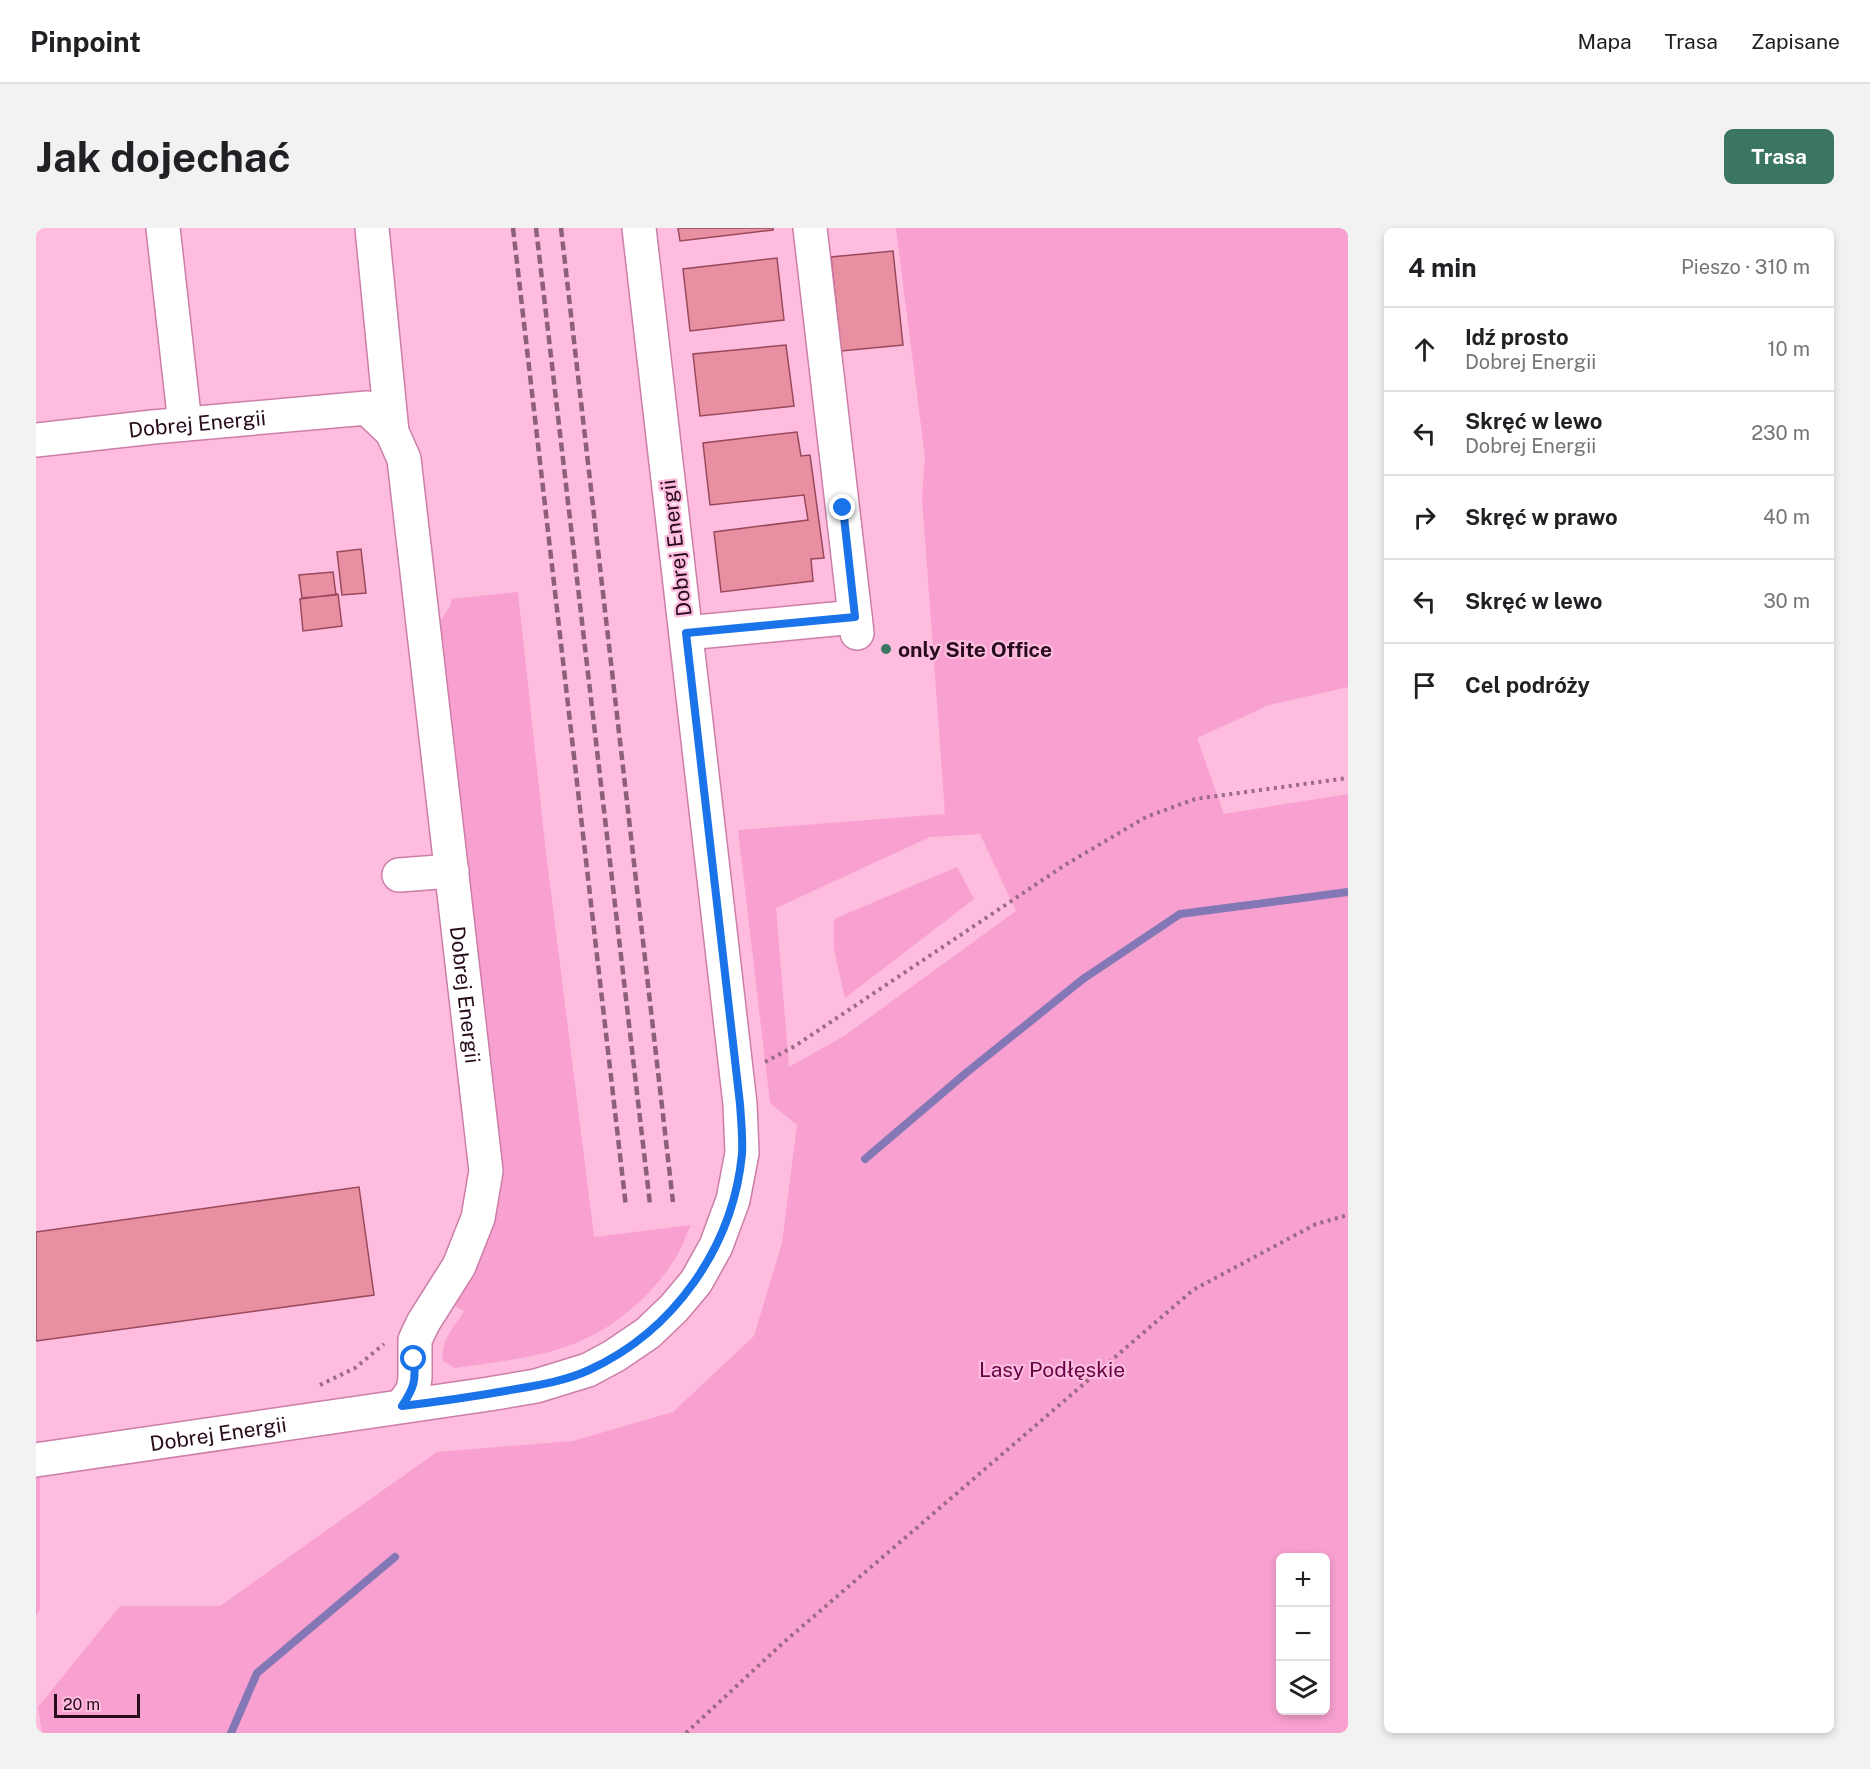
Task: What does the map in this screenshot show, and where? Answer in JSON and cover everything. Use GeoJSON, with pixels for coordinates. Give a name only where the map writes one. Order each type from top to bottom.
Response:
{"type":"FeatureCollection","features":[{"type":"Feature","properties":{"kind":"street"},"geometry":{"type":"LineString","coordinates":[[163,228],[185,424]]}},
{"type":"Feature","properties":{"kind":"street"},"geometry":{"type":"LineString","coordinates":[[372,228],[392,432]]}},
{"type":"Feature","properties":{"kind":"street","name":"Dobrej Energii"},"geometry":{"type":"LineString","coordinates":[[36,1460],[536,1386],[588,1370],[648,1333],[696,1282],[717,1246],[733,1200],[742,1153],[737,1077],[639,228]]}},
{"type":"Feature","properties":{"kind":"street"},"geometry":{"type":"LineString","coordinates":[[686,633],[856,625],[810,228]]}},
{"type":"Feature","properties":{"kind":"street","name":"Dobrej Energii"},"geometry":{"type":"LineString","coordinates":[[36,440],[367,408],[392,432],[404,459],[486,1171],[478,1218],[459,1266],[423,1323],[415,1340],[413,1390],[402,1406]]}},
{"type":"Feature","properties":{"kind":"street"},"geometry":{"type":"LineString","coordinates":[[399,875],[452,871]]}},
{"type":"Feature","properties":{"kind":"path"},"geometry":{"type":"LineString","coordinates":[[737,1077],[795,1046],[1065,865],[1146,817],[1195,799],[1348,778]]}},
{"type":"Feature","properties":{"kind":"path"},"geometry":{"type":"LineString","coordinates":[[686,1733],[784,1642],[1194,1290],[1316,1224],[1348,1215]]}},
{"type":"Feature","properties":{"kind":"path"},"geometry":{"type":"LineString","coordinates":[[317,1387],[355,1368],[386,1342]]}},
{"type":"Feature","properties":{"kind":"green space","name":"Lasy Podłęskie"},"geometry":{"type":"Polygon","coordinates":[[[896,228],[1348,228],[1348,687],[1269,705],[1197,738],[1224,814],[1348,794],[1348,1733],[42,1733],[38,1707],[120,1606],[220,1606],[437,1452],[573,1441],[673,1412],[754,1336],[782,1243],[797,1125],[770,1103],[738,830],[945,814],[922,497],[925,457],[896,228]],[[980,834],[930,837],[776,908],[789,1067],[844,1036],[1016,911],[980,834]]]}},
{"type":"Feature","properties":{"kind":"green space"},"geometry":{"type":"Polygon","coordinates":[[[518,592],[546,853],[594,1237],[691,1225],[676,1258],[654,1287],[630,1310],[604,1329],[576,1343],[547,1352],[455,1368],[443,1361],[444,1347],[464,1311],[453,1305],[476,1267],[438,624],[451,605],[451,599],[518,592]]]}},
{"type":"Feature","properties":{"kind":"green space"},"geometry":{"type":"Polygon","coordinates":[[[957,867],[974,899],[845,998],[834,950],[834,919],[957,867]]]}},
{"type":"Feature","properties":{"kind":"green space"},"geometry":{"type":"Polygon","coordinates":[[[40,1477],[40,1609],[36,1616],[36,1478],[40,1477]]]}},
{"type":"Feature","properties":{"kind":"building"},"geometry":{"type":"Polygon","coordinates":[[[678,228],[773,228],[773,230],[680,241],[678,228]]]}},
{"type":"Feature","properties":{"kind":"building"},"geometry":{"type":"Polygon","coordinates":[[[893,251],[903,345],[841,351],[831,257],[893,251]]]}},
{"type":"Feature","properties":{"kind":"building"},"geometry":{"type":"Polygon","coordinates":[[[777,258],[784,320],[690,331],[683,269],[777,258]]]}},
{"type":"Feature","properties":{"kind":"building"},"geometry":{"type":"Polygon","coordinates":[[[786,345],[794,406],[700,416],[693,354],[786,345]]]}},
{"type":"Feature","properties":{"kind":"building"},"geometry":{"type":"Polygon","coordinates":[[[797,432],[801,456],[810,455],[824,558],[811,559],[813,581],[721,592],[714,532],[808,520],[804,495],[710,505],[703,443],[797,432]]]}},
{"type":"Feature","properties":{"kind":"building"},"geometry":{"type":"Polygon","coordinates":[[[361,549],[366,593],[342,595],[337,552],[361,549]]]}},
{"type":"Feature","properties":{"kind":"building"},"geometry":{"type":"Polygon","coordinates":[[[333,572],[336,595],[302,598],[299,575],[333,572]]]}},
{"type":"Feature","properties":{"kind":"building"},"geometry":{"type":"Polygon","coordinates":[[[338,594],[342,626],[303,631],[300,599],[338,594]]]}},
{"type":"Feature","properties":{"kind":"building"},"geometry":{"type":"Polygon","coordinates":[[[359,1187],[374,1295],[36,1341],[36,1232],[359,1187]]]}},
{"type":"Feature","properties":{"kind":"waterway"},"geometry":{"type":"LineString","coordinates":[[865,1159],[966,1073],[1083,979],[1180,914],[1348,892]]}},
{"type":"Feature","properties":{"kind":"waterway"},"geometry":{"type":"LineString","coordinates":[[231,1733],[257,1673],[395,1557]]}},
{"type":"Feature","properties":{"kind":"railway"},"geometry":{"type":"LineString","coordinates":[[513,228],[626,1207]]}},
{"type":"Feature","properties":{"kind":"railway"},"geometry":{"type":"LineString","coordinates":[[536,228],[650,1204]]}},
{"type":"Feature","properties":{"kind":"railway"},"geometry":{"type":"LineString","coordinates":[[561,228],[673,1202]]}},
{"type":"Feature","properties":{"kind":"place","name":"only Site Office"},"geometry":{"type":"Point","coordinates":[886,649]}},
{"type":"Feature","properties":{"kind":"route"},"geometry":{"type":"LineString","coordinates":[[414,1359],[413,1390],[402,1406],[489,1394],[564,1379],[588,1370],[614,1356],[648,1333],[696,1282],[717,1246],[733,1200],[742,1153],[740,1104],[686,633],[855,617],[843,508]]}}]}
